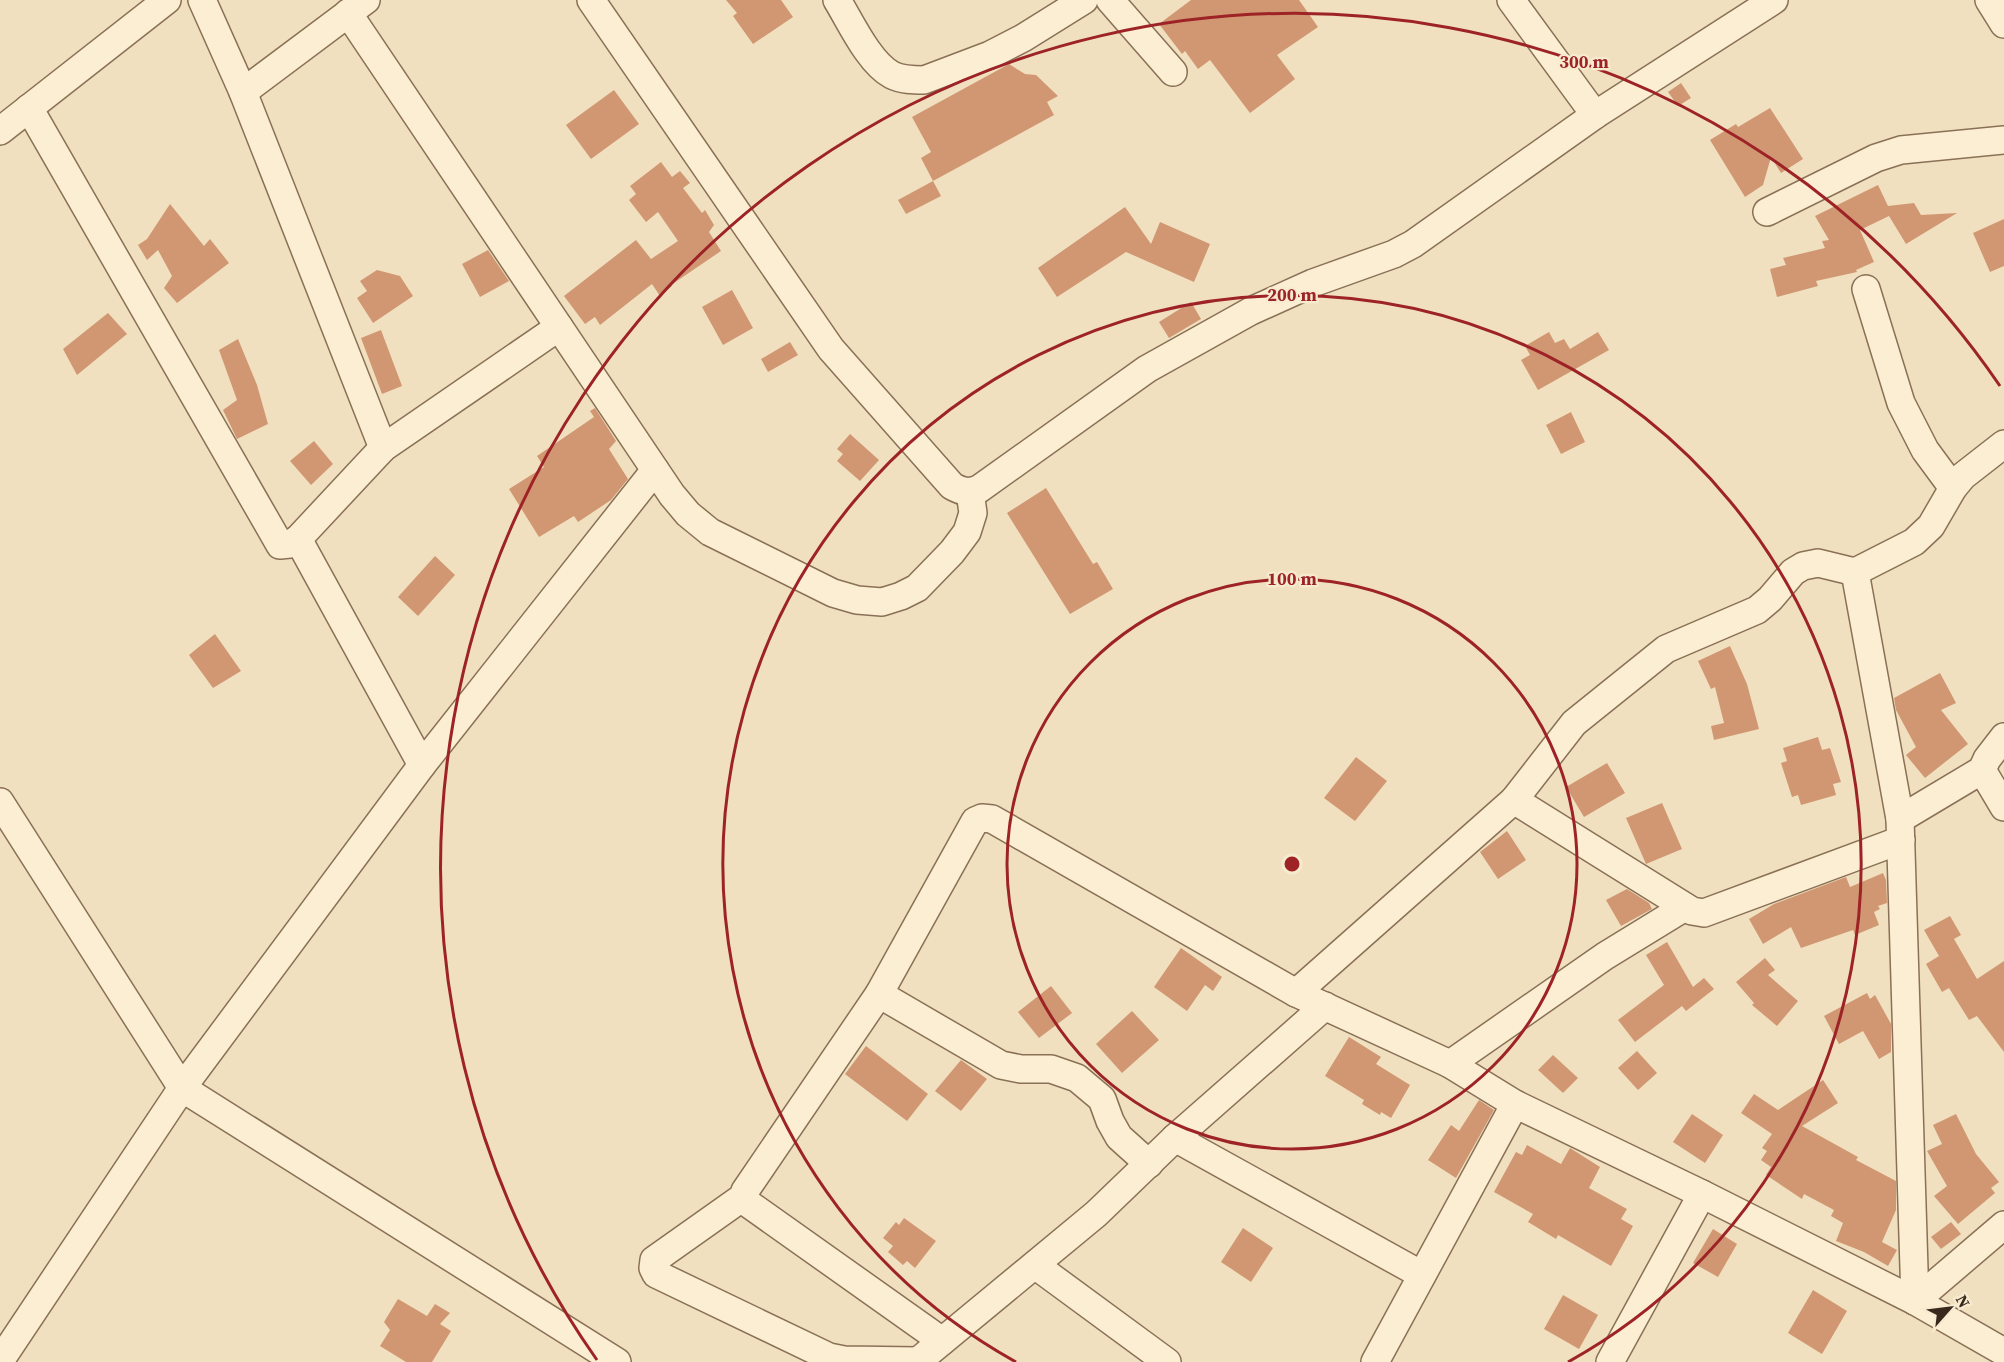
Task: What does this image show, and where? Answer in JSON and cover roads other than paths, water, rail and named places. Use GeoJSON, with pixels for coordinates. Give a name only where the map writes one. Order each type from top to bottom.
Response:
{"type":"FeatureCollection","features":[{"type":"Feature","properties":{"kind":"street"},"geometry":{"type":"LineString","coordinates":[[0,131],[167,0]]}},
{"type":"Feature","properties":{"kind":"street"},"geometry":{"type":"LineString","coordinates":[[202,0],[243,92],[382,448]]}},
{"type":"Feature","properties":{"kind":"street"},"geometry":{"type":"LineString","coordinates":[[591,0],[831,349],[952,486],[970,492],[979,489],[1147,369],[1251,311],[1313,283],[1394,254],[1413,244],[1595,115],[1774,0]]}},
{"type":"Feature","properties":{"kind":"street"},"geometry":{"type":"LineString","coordinates":[[837,0],[879,64],[894,76],[912,80],[924,80],[990,55],[1023,38],[1084,0]]}},
{"type":"Feature","properties":{"kind":"street"},"geometry":{"type":"LineString","coordinates":[[1110,0],[1173,72]]}},
{"type":"Feature","properties":{"kind":"street"},"geometry":{"type":"LineString","coordinates":[[1510,0],[1595,115]]}},
{"type":"Feature","properties":{"kind":"street"},"geometry":{"type":"LineString","coordinates":[[1989,0],[2004,24]]}},
{"type":"Feature","properties":{"kind":"street"},"geometry":{"type":"LineString","coordinates":[[243,92],[357,6],[559,327],[688,514],[710,532],[833,593],[857,600],[882,602],[917,588],[952,552],[967,532],[973,513],[970,492]]}},
{"type":"Feature","properties":{"kind":"street"},"geometry":{"type":"LineString","coordinates":[[29,108],[280,545],[290,544],[298,539],[382,448],[559,327]]}},
{"type":"Feature","properties":{"kind":"street"},"geometry":{"type":"LineString","coordinates":[[1767,212],[1876,158],[1901,150],[2004,140]]}},
{"type":"Feature","properties":{"kind":"street"},"geometry":{"type":"LineString","coordinates":[[1866,289],[1901,403],[1925,450],[1953,488]]}},
{"type":"Feature","properties":{"kind":"street"},"geometry":{"type":"LineString","coordinates":[[1296,993],[1514,800],[1574,723],[1666,649],[1757,610],[1770,599],[1793,572],[1803,566],[1818,562],[1855,572],[1914,542],[1930,526],[1963,476],[2004,444]]}},
{"type":"Feature","properties":{"kind":"street"},"geometry":{"type":"LineString","coordinates":[[0,1361],[183,1088],[422,765],[656,470]]}},
{"type":"Feature","properties":{"kind":"street"},"geometry":{"type":"LineString","coordinates":[[298,539],[422,765]]}},
{"type":"Feature","properties":{"kind":"street"},"geometry":{"type":"LineString","coordinates":[[1855,572],[1900,830],[1915,1301]]}},
{"type":"Feature","properties":{"kind":"street"},"geometry":{"type":"LineString","coordinates":[[1514,800],[1685,907],[1704,913],[1900,830],[1982,770],[1987,759],[2004,737]]}},
{"type":"Feature","properties":{"kind":"street"},"geometry":{"type":"LineString","coordinates":[[1982,770],[2004,807]]}},
{"type":"Feature","properties":{"kind":"street"},"geometry":{"type":"LineString","coordinates":[[0,802],[183,1088],[617,1362]]}},
{"type":"Feature","properties":{"kind":"street"},"geometry":{"type":"LineString","coordinates":[[1325,1006],[1175,1138],[1096,1214],[918,1362],[843,1360],[829,1357],[656,1274],[653,1268],[654,1260],[743,1197],[879,994],[975,821],[982,818],[992,819],[1296,993],[1325,1006],[1450,1064],[1515,1104],[1702,1194],[1915,1301],[2004,1352]]}},
{"type":"Feature","properties":{"kind":"street"},"geometry":{"type":"LineString","coordinates":[[1450,1064],[1605,956],[1685,907]]}},
{"type":"Feature","properties":{"kind":"street"},"geometry":{"type":"LineString","coordinates":[[879,994],[1001,1065],[1021,1069],[1051,1069],[1077,1078],[1102,1099],[1110,1122],[1119,1137],[1149,1164]]}},
{"type":"Feature","properties":{"kind":"street"},"geometry":{"type":"LineString","coordinates":[[1375,1362],[1515,1104]]}},
{"type":"Feature","properties":{"kind":"street"},"geometry":{"type":"LineString","coordinates":[[1175,1138],[1422,1275]]}},
{"type":"Feature","properties":{"kind":"street"},"geometry":{"type":"LineString","coordinates":[[1610,1362],[1702,1194]]}},
{"type":"Feature","properties":{"kind":"street"},"geometry":{"type":"LineString","coordinates":[[743,1197],[746,1202],[942,1341]]}},
{"type":"Feature","properties":{"kind":"street"},"geometry":{"type":"LineString","coordinates":[[1915,1301],[2004,1225]]}},
{"type":"Feature","properties":{"kind":"street"},"geometry":{"type":"LineString","coordinates":[[1035,1265],[1164,1361]]}}]}
